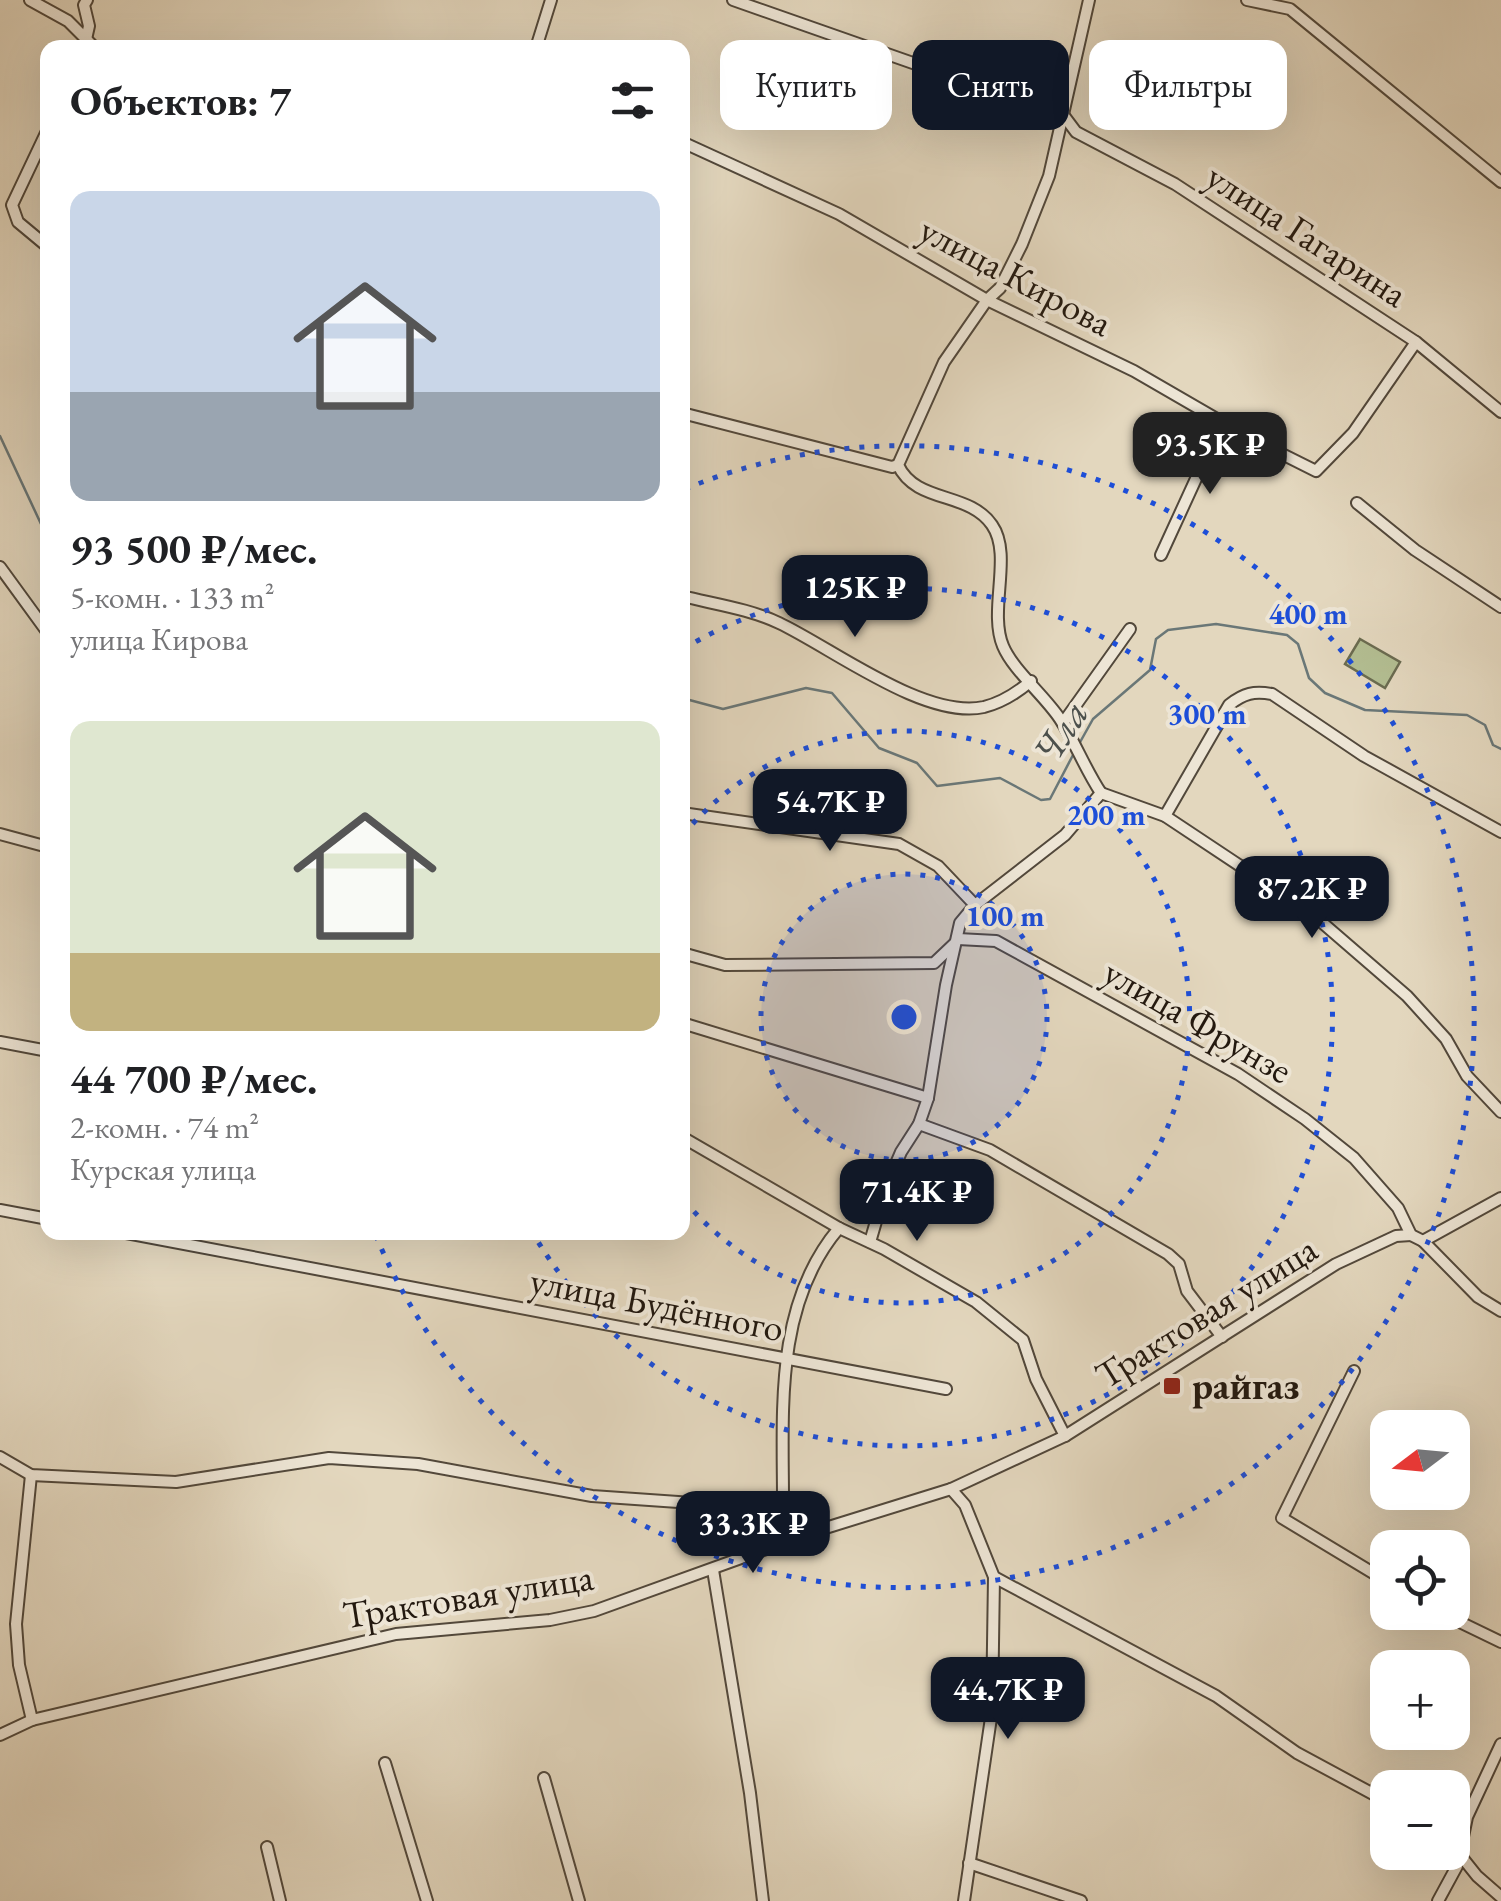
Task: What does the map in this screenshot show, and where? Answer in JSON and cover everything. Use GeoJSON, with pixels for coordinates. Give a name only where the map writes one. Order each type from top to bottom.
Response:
{"type":"FeatureCollection","features":[{"type":"Feature","properties":{"kind":"street"},"geometry":{"type":"LineString","coordinates":[[30,0],[68,21],[85,40]]}},
{"type":"Feature","properties":{"kind":"street"},"geometry":{"type":"LineString","coordinates":[[87,0],[84,4],[89,40]]}},
{"type":"Feature","properties":{"kind":"street"},"geometry":{"type":"LineString","coordinates":[[538,40],[551,0]]}},
{"type":"Feature","properties":{"kind":"street","name":"улица Гагарина"},"geometry":{"type":"LineString","coordinates":[[733,0],[912,63]]}},
{"type":"Feature","properties":{"kind":"street"},"geometry":{"type":"LineString","coordinates":[[1069,93],[1089,0]]}},
{"type":"Feature","properties":{"kind":"street"},"geometry":{"type":"LineString","coordinates":[[1248,0],[1291,4],[1501,182]]}},
{"type":"Feature","properties":{"kind":"street","name":"улица Гагарина"},"geometry":{"type":"LineString","coordinates":[[1069,123],[1076,132],[1175,184],[1416,342],[1501,412]]}},
{"type":"Feature","properties":{"kind":"street"},"geometry":{"type":"LineString","coordinates":[[1060,130],[1049,176],[1022,244],[1000,288],[987,300],[944,362],[898,465],[904,479],[916,488],[977,510],[991,523],[1000,540],[998,630],[1004,648],[1063,723],[1101,793],[1164,816],[1311,913],[1407,996],[1446,1039],[1467,1076],[1501,1112]]}},
{"type":"Feature","properties":{"kind":"street"},"geometry":{"type":"LineString","coordinates":[[40,145],[13,200],[18,222],[40,240]]}},
{"type":"Feature","properties":{"kind":"street","name":"улица Кирова"},"geometry":{"type":"LineString","coordinates":[[690,146],[839,214],[987,300],[1134,371],[1316,471],[1353,433],[1416,342]]}},
{"type":"Feature","properties":{"kind":"street"},"geometry":{"type":"LineString","coordinates":[[690,415],[892,467],[898,465]]}},
{"type":"Feature","properties":{"kind":"street"},"geometry":{"type":"LineString","coordinates":[[1161,555],[1222,422]]}},
{"type":"Feature","properties":{"kind":"street"},"geometry":{"type":"LineString","coordinates":[[1357,503],[1415,550],[1501,607]]}},
{"type":"Feature","properties":{"kind":"street"},"geometry":{"type":"LineString","coordinates":[[0,567],[40,623]]}},
{"type":"Feature","properties":{"kind":"street"},"geometry":{"type":"LineString","coordinates":[[690,598],[774,620],[907,694],[941,704],[983,707],[1019,691],[1031,681]]}},
{"type":"Feature","properties":{"kind":"street"},"geometry":{"type":"LineString","coordinates":[[1063,723],[1130,629]]}},
{"type":"Feature","properties":{"kind":"street"},"geometry":{"type":"LineString","coordinates":[[1164,816],[1229,705],[1256,691],[1272,694],[1364,756],[1501,832]]}},
{"type":"Feature","properties":{"kind":"street"},"geometry":{"type":"LineString","coordinates":[[870,1242],[886,1187],[901,1152],[920,1124],[928,1098],[960,922],[974,905],[1065,835],[1101,793]]}},
{"type":"Feature","properties":{"kind":"street"},"geometry":{"type":"LineString","coordinates":[[690,814],[899,844],[938,866],[974,905]]}},
{"type":"Feature","properties":{"kind":"street"},"geometry":{"type":"LineString","coordinates":[[0,834],[40,845]]}},
{"type":"Feature","properties":{"kind":"street"},"geometry":{"type":"LineString","coordinates":[[690,955],[725,965],[934,963],[958,939]]}},
{"type":"Feature","properties":{"kind":"street","name":"улица Фрунзе"},"geometry":{"type":"LineString","coordinates":[[958,939],[996,941],[1238,1074],[1354,1158],[1398,1208],[1411,1235]]}},
{"type":"Feature","properties":{"kind":"street"},"geometry":{"type":"LineString","coordinates":[[690,1025],[928,1098]]}},
{"type":"Feature","properties":{"kind":"street"},"geometry":{"type":"LineString","coordinates":[[0,1042],[40,1049]]}},
{"type":"Feature","properties":{"kind":"street"},"geometry":{"type":"LineString","coordinates":[[920,1124],[990,1150],[1168,1254],[1179,1264],[1187,1291],[1222,1337]]}},
{"type":"Feature","properties":{"kind":"street"},"geometry":{"type":"LineString","coordinates":[[690,1141],[976,1302],[1023,1340],[1036,1379],[1066,1436]]}},
{"type":"Feature","properties":{"kind":"street"},"geometry":{"type":"LineString","coordinates":[[1423,1240],[1501,1198]]}},
{"type":"Feature","properties":{"kind":"street"},"geometry":{"type":"LineString","coordinates":[[0,1210],[40,1217]]}},
{"type":"Feature","properties":{"kind":"street"},"geometry":{"type":"LineString","coordinates":[[784,1519],[785,1358],[804,1283],[839,1228]]}},
{"type":"Feature","properties":{"kind":"street"},"geometry":{"type":"LineString","coordinates":[[1411,1235],[1423,1240],[1478,1297],[1501,1311]]}},
{"type":"Feature","properties":{"kind":"street","name":"Трактовая улица"},"geometry":{"type":"LineString","coordinates":[[0,1735],[32,1720],[396,1634],[580,1614],[818,1530],[950,1489],[1066,1436],[1336,1264],[1396,1236],[1411,1235]]}},
{"type":"Feature","properties":{"kind":"street","name":"улица Будённого"},"geometry":{"type":"LineString","coordinates":[[163,1240],[946,1389]]}},
{"type":"Feature","properties":{"kind":"street"},"geometry":{"type":"LineString","coordinates":[[1354,1372],[1282,1518],[1370,1571]]}},
{"type":"Feature","properties":{"kind":"street"},"geometry":{"type":"LineString","coordinates":[[0,1457],[31,1475],[176,1482],[329,1458],[418,1464],[592,1496],[750,1507],[818,1530]]}},
{"type":"Feature","properties":{"kind":"street"},"geometry":{"type":"LineString","coordinates":[[31,1475],[16,1624],[19,1665],[32,1720]]}},
{"type":"Feature","properties":{"kind":"street"},"geometry":{"type":"LineString","coordinates":[[950,1489],[965,1504],[994,1577],[992,1711],[964,1901]]}},
{"type":"Feature","properties":{"kind":"street"},"geometry":{"type":"LineString","coordinates":[[713,1570],[750,1792],[763,1901]]}},
{"type":"Feature","properties":{"kind":"street"},"geometry":{"type":"LineString","coordinates":[[994,1577],[1216,1696],[1297,1753],[1370,1792]]}},
{"type":"Feature","properties":{"kind":"street"},"geometry":{"type":"LineString","coordinates":[[1470,1627],[1501,1642]]}},
{"type":"Feature","properties":{"kind":"street"},"geometry":{"type":"LineString","coordinates":[[1470,1811],[1501,1744]]}},
{"type":"Feature","properties":{"kind":"street"},"geometry":{"type":"LineString","coordinates":[[385,1762],[427,1901]]}},
{"type":"Feature","properties":{"kind":"street"},"geometry":{"type":"LineString","coordinates":[[544,1778],[580,1901]]}},
{"type":"Feature","properties":{"kind":"street"},"geometry":{"type":"LineString","coordinates":[[267,1847],[280,1901]]}},
{"type":"Feature","properties":{"kind":"street"},"geometry":{"type":"LineString","coordinates":[[970,1864],[1081,1901]]}},
{"type":"Feature","properties":{"kind":"street"},"geometry":{"type":"LineString","coordinates":[[1470,1867],[1501,1897]]}},
{"type":"Feature","properties":{"kind":"street"},"geometry":{"type":"LineString","coordinates":[[1438,1901],[1455,1870]]}},
{"type":"Feature","properties":{"kind":"green space"},"geometry":{"type":"Polygon","coordinates":[[[1360,639],[1400,662],[1385,688],[1345,664],[1360,639]]]}},
{"type":"Feature","properties":{"kind":"waterway","name":"Чла"},"geometry":{"type":"LineString","coordinates":[[0,436],[40,522]]}},
{"type":"Feature","properties":{"kind":"waterway","name":"Чла"},"geometry":{"type":"LineString","coordinates":[[1079,744],[1093,719],[1150,670],[1156,639],[1168,630],[1216,624],[1287,635],[1298,644],[1309,678],[1325,693],[1365,710],[1467,715],[1485,725],[1493,745],[1501,749]]}},
{"type":"Feature","properties":{"kind":"waterway","name":"Чла"},"geometry":{"type":"LineString","coordinates":[[690,700],[723,709],[806,688],[832,693],[879,748],[917,763],[937,786],[1000,778],[1041,800],[1050,799],[1073,755]]}},
{"type":"Feature","properties":{"kind":"place","name":"райгаз"},"geometry":{"type":"Point","coordinates":[1172,1386]}}]}
